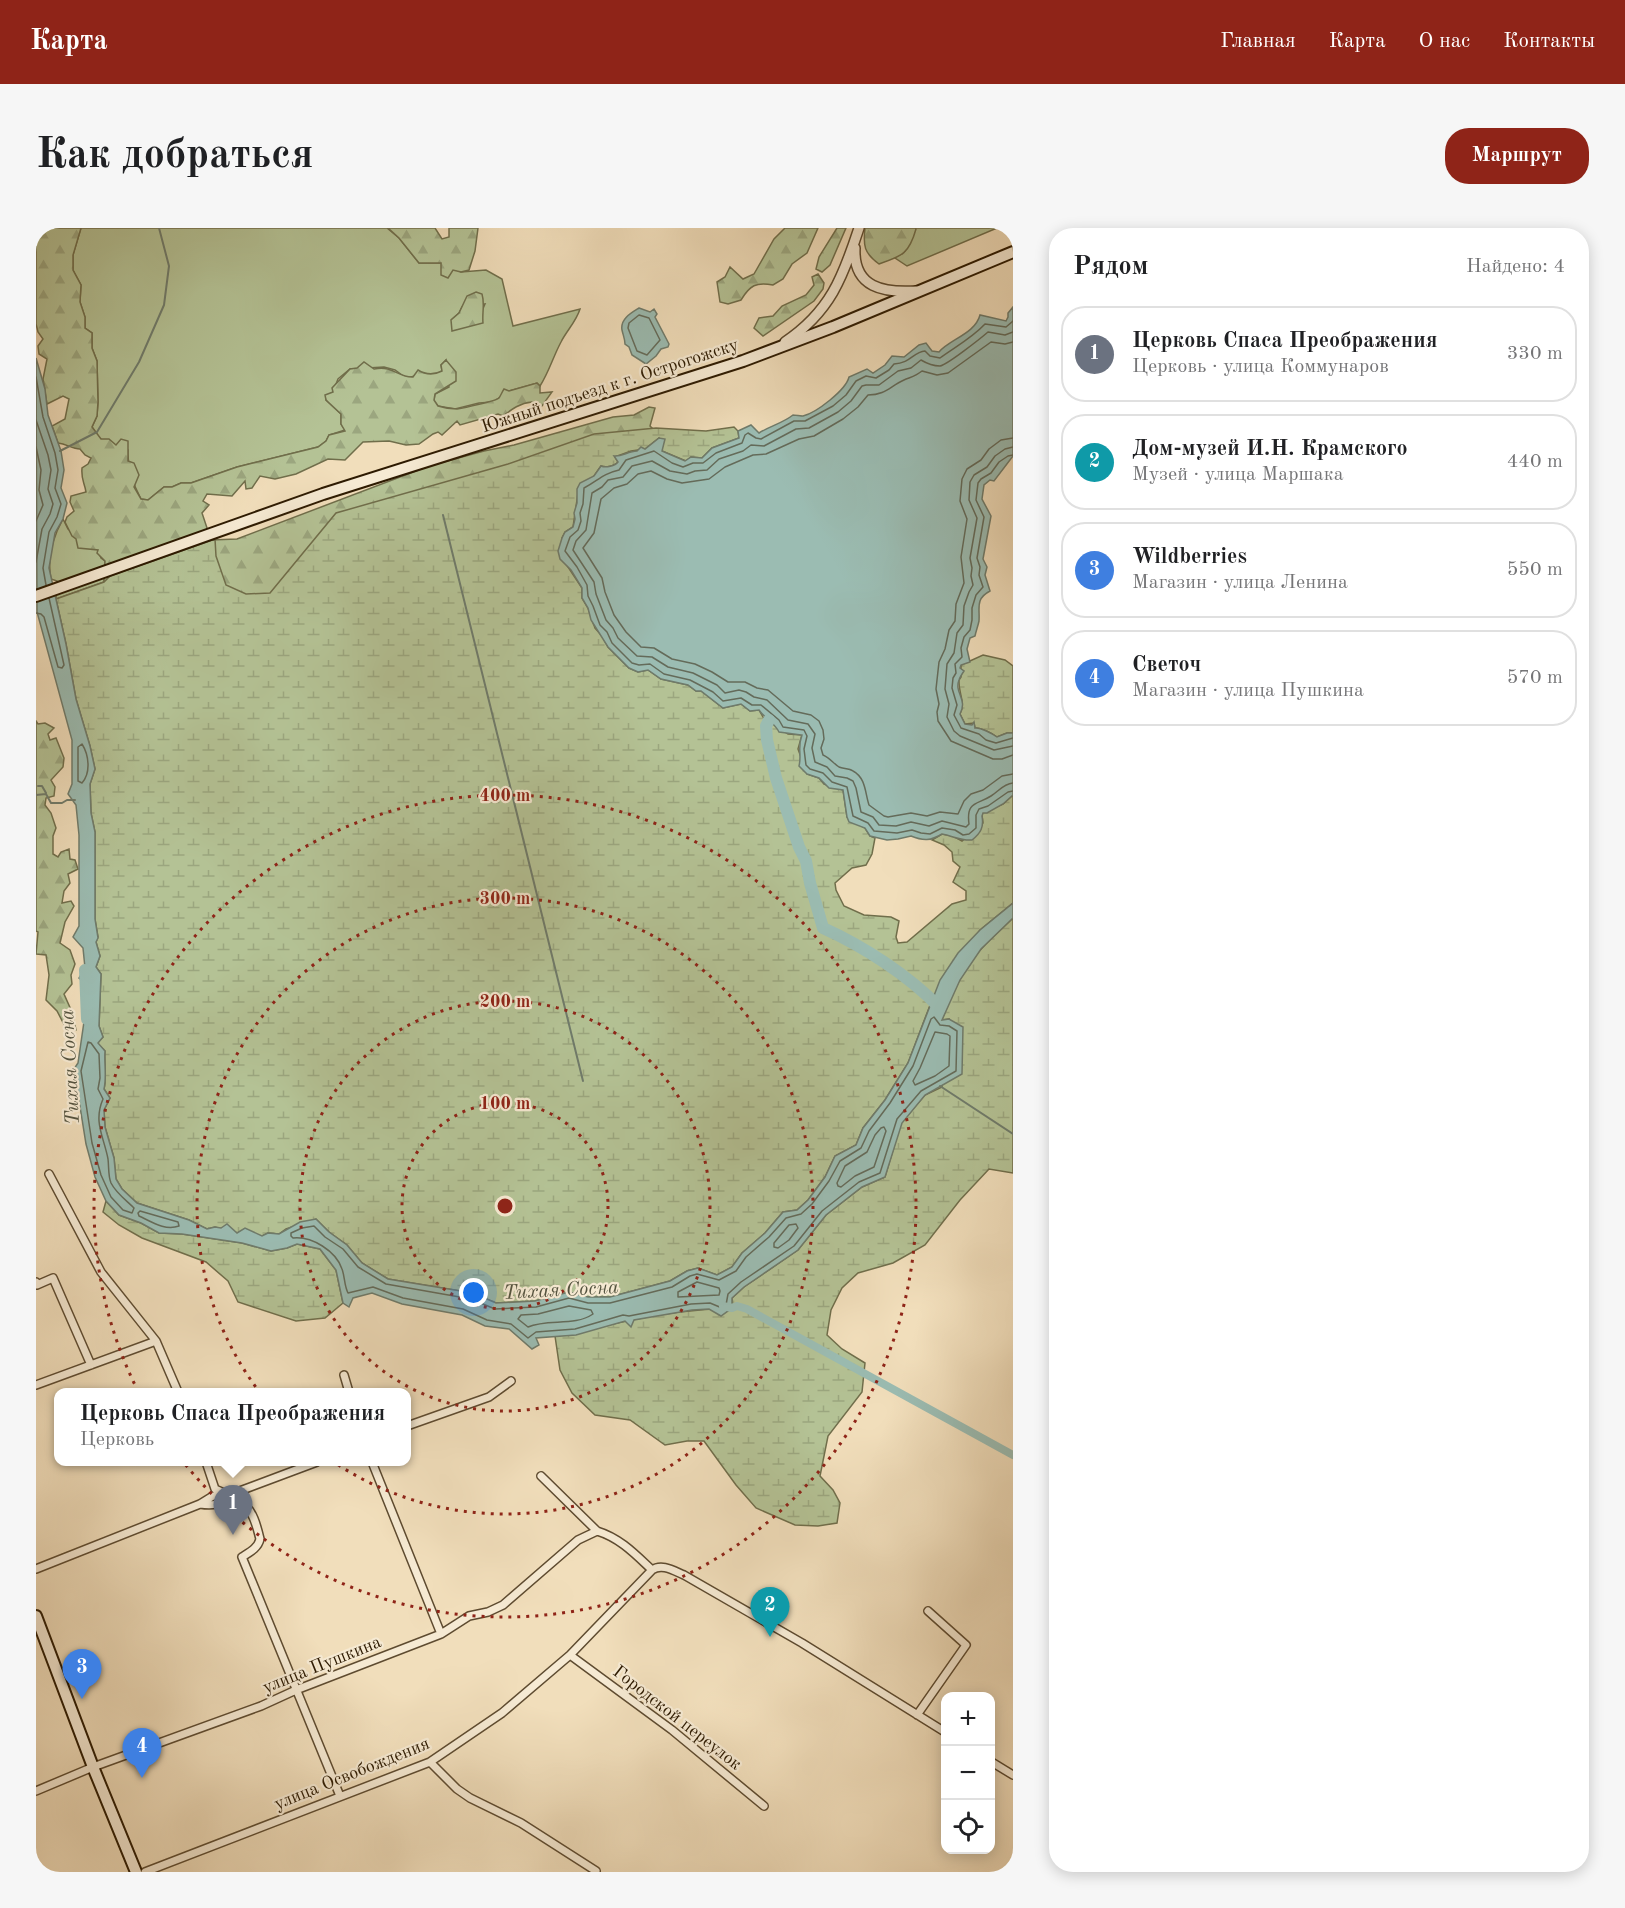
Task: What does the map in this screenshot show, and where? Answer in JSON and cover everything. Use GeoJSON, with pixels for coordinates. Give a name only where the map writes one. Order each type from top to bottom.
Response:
{"type":"FeatureCollection","features":[{"type":"Feature","properties":{"kind":"main road","name":"Южный подъезд к г. Острогожску"},"geometry":{"type":"LineString","coordinates":[[36,596],[334,490],[650,392],[771,351],[1013,252]]}},
{"type":"Feature","properties":{"kind":"main road"},"geometry":{"type":"LineString","coordinates":[[36,1616],[93,1767],[136,1872]]}},
{"type":"Feature","properties":{"kind":"street"},"geometry":{"type":"LineString","coordinates":[[771,351],[804,329],[821,312],[840,282],[859,228]]}},
{"type":"Feature","properties":{"kind":"street"},"geometry":{"type":"LineString","coordinates":[[855,240],[856,264],[869,284],[892,292],[921,290]]}},
{"type":"Feature","properties":{"kind":"street"},"geometry":{"type":"LineString","coordinates":[[49,1174],[101,1272],[156,1341],[176,1388]]}},
{"type":"Feature","properties":{"kind":"street"},"geometry":{"type":"LineString","coordinates":[[36,1282],[37,1285],[53,1278],[91,1365]]}},
{"type":"Feature","properties":{"kind":"street"},"geometry":{"type":"LineString","coordinates":[[36,1385],[156,1341]]}},
{"type":"Feature","properties":{"kind":"street"},"geometry":{"type":"LineString","coordinates":[[344,1375],[349,1388]]}},
{"type":"Feature","properties":{"kind":"street"},"geometry":{"type":"LineString","coordinates":[[411,1425],[489,1398],[511,1381]]}},
{"type":"Feature","properties":{"kind":"street"},"geometry":{"type":"LineString","coordinates":[[208,1466],[215,1489],[245,1503],[251,1510],[260,1539],[259,1544],[242,1557],[340,1796]]}},
{"type":"Feature","properties":{"kind":"street"},"geometry":{"type":"LineString","coordinates":[[36,1569],[201,1504],[213,1496],[229,1495],[304,1466]]}},
{"type":"Feature","properties":{"kind":"street"},"geometry":{"type":"LineString","coordinates":[[374,1466],[441,1634]]}},
{"type":"Feature","properties":{"kind":"street"},"geometry":{"type":"LineString","coordinates":[[541,1476],[597,1531],[628,1547],[652,1570],[656,1567],[668,1568],[684,1575],[802,1643],[941,1729]]}},
{"type":"Feature","properties":{"kind":"street","name":"улица Пушкина"},"geometry":{"type":"LineString","coordinates":[[36,1791],[93,1767],[261,1706],[296,1690],[441,1634],[469,1616],[488,1612],[503,1605],[578,1540],[597,1531]]}},
{"type":"Feature","properties":{"kind":"street","name":"улица Освобождения"},"geometry":{"type":"LineString","coordinates":[[145,1872],[430,1762],[502,1713],[570,1655],[652,1570]]}},
{"type":"Feature","properties":{"kind":"street"},"geometry":{"type":"LineString","coordinates":[[917,1714],[966,1645],[928,1611]]}},
{"type":"Feature","properties":{"kind":"street","name":"Городской переулок"},"geometry":{"type":"LineString","coordinates":[[570,1655],[672,1730],[764,1806]]}},
{"type":"Feature","properties":{"kind":"street"},"geometry":{"type":"LineString","coordinates":[[430,1762],[457,1789],[470,1798],[521,1823],[596,1871]]}},
{"type":"Feature","properties":{"kind":"street"},"geometry":{"type":"LineString","coordinates":[[995,1764],[1013,1775]]}},
{"type":"Feature","properties":{"kind":"green space"},"geometry":{"type":"Polygon","coordinates":[[[36,228],[81,228],[73,255],[73,270],[81,285],[80,302],[85,317],[85,328],[92,333],[92,348],[97,361],[97,416],[92,427],[101,439],[109,439],[116,445],[121,439],[128,441],[128,461],[134,463],[139,475],[134,487],[141,499],[148,500],[164,487],[191,483],[237,467],[318,447],[326,441],[329,435],[345,431],[341,424],[341,414],[326,400],[325,395],[333,392],[332,388],[350,369],[357,368],[364,362],[374,369],[391,370],[403,376],[413,377],[418,370],[430,374],[442,371],[441,365],[446,360],[456,372],[456,381],[435,394],[434,400],[438,406],[448,408],[457,409],[492,401],[499,398],[504,389],[509,391],[537,383],[540,386],[540,393],[552,392],[542,406],[537,408],[532,402],[516,407],[503,416],[498,414],[460,425],[457,421],[442,435],[438,432],[419,444],[406,445],[389,441],[363,442],[345,460],[328,459],[296,474],[275,479],[260,476],[252,488],[246,489],[245,481],[232,496],[207,494],[203,501],[209,505],[202,513],[211,540],[237,539],[429,466],[613,417],[634,415],[649,407],[655,408],[650,426],[654,430],[388,622],[104,582],[105,561],[97,553],[98,550],[78,548],[76,539],[65,522],[74,511],[70,502],[71,496],[86,492],[82,468],[91,458],[80,449],[58,443],[52,426],[65,419],[69,399],[63,396],[47,404],[43,379],[47,359],[39,354],[38,346],[43,339],[36,324],[36,228]]]}},
{"type":"Feature","properties":{"kind":"green space"},"geometry":{"type":"Polygon","coordinates":[[[81,228],[387,228],[399,238],[419,263],[441,263],[461,272],[486,270],[502,279],[513,326],[580,309],[540,386],[537,383],[509,391],[493,402],[455,409],[438,406],[434,401],[435,394],[449,387],[446,360],[441,365],[442,371],[435,375],[424,374],[406,378],[395,370],[384,367],[350,369],[338,379],[333,392],[326,400],[341,414],[341,424],[345,430],[329,435],[326,441],[318,447],[237,467],[191,483],[164,487],[148,500],[141,499],[135,487],[128,450],[100,439],[92,427],[97,416],[97,361],[92,348],[92,333],[85,328],[85,317],[80,302],[81,285],[73,270],[73,255],[81,228]],[[485,304],[462,307],[451,320],[482,311],[485,304]]]}},
{"type":"Feature","properties":{"kind":"green space"},"geometry":{"type":"Polygon","coordinates":[[[388,228],[435,228],[442,239],[449,237],[449,228],[478,228],[475,251],[469,270],[461,272],[453,270],[448,278],[441,275],[441,263],[419,263],[388,228]]]}},
{"type":"Feature","properties":{"kind":"green space"},"geometry":{"type":"Polygon","coordinates":[[[785,228],[818,228],[807,253],[792,264],[783,279],[773,285],[758,284],[747,291],[741,300],[728,304],[720,302],[717,282],[725,277],[730,267],[743,279],[754,274],[774,239],[785,228]]]}},
{"type":"Feature","properties":{"kind":"green space"},"geometry":{"type":"Polygon","coordinates":[[[837,228],[846,228],[830,265],[822,272],[816,269],[819,257],[837,228]]]}},
{"type":"Feature","properties":{"kind":"green space"},"geometry":{"type":"Polygon","coordinates":[[[865,228],[916,229],[910,244],[903,253],[879,264],[866,249],[865,228]]]}},
{"type":"Feature","properties":{"kind":"green space"},"geometry":{"type":"Polygon","coordinates":[[[915,228],[997,228],[907,266],[895,258],[905,251],[915,228]]]}},
{"type":"Feature","properties":{"kind":"green space"},"geometry":{"type":"Polygon","coordinates":[[[818,274],[824,283],[823,289],[814,301],[763,336],[754,328],[759,318],[773,316],[782,306],[806,295],[814,285],[812,277],[818,274]]]}},
{"type":"Feature","properties":{"kind":"green space"},"geometry":{"type":"Polygon","coordinates":[[[476,292],[482,294],[483,298],[483,323],[452,331],[451,320],[459,313],[467,296],[476,292]]]}},
{"type":"Feature","properties":{"kind":"green space"},"geometry":{"type":"Polygon","coordinates":[[[734,427],[738,431],[739,438],[712,448],[702,458],[691,457],[686,461],[662,451],[659,438],[645,449],[615,457],[618,462],[615,465],[601,466],[578,493],[573,527],[565,532],[562,538],[564,561],[582,588],[582,598],[595,628],[608,647],[629,668],[638,672],[648,670],[661,679],[688,685],[696,691],[701,691],[723,708],[741,704],[750,711],[759,710],[763,717],[788,734],[802,735],[798,749],[807,774],[819,778],[824,784],[843,790],[847,817],[865,828],[870,836],[875,838],[872,854],[866,865],[852,868],[835,883],[836,890],[844,906],[864,915],[891,917],[899,921],[896,937],[898,943],[907,942],[952,904],[966,900],[966,891],[953,882],[960,867],[953,861],[952,852],[944,845],[932,840],[942,834],[962,841],[983,823],[983,812],[1003,804],[1013,795],[1013,903],[980,930],[932,1000],[908,1063],[885,1100],[863,1128],[856,1145],[835,1156],[825,1177],[808,1200],[797,1210],[783,1212],[765,1233],[742,1253],[732,1267],[717,1275],[698,1268],[687,1271],[670,1281],[610,1297],[588,1297],[569,1292],[535,1301],[496,1303],[472,1293],[388,1279],[362,1263],[347,1245],[316,1219],[286,1229],[279,1234],[268,1233],[262,1236],[215,1227],[207,1229],[189,1220],[137,1203],[122,1189],[116,1179],[114,1158],[105,1127],[104,1110],[110,1098],[104,1089],[105,1051],[97,1043],[103,1037],[99,1026],[101,974],[96,967],[100,956],[96,942],[98,937],[95,919],[95,832],[91,813],[90,784],[95,769],[76,699],[56,599],[104,582],[110,576],[215,539],[216,556],[226,585],[246,594],[270,593],[336,513],[508,464],[594,434],[656,428],[706,431],[734,427]]]}},
{"type":"Feature","properties":{"kind":"green space"},"geometry":{"type":"Polygon","coordinates":[[[63,519],[68,529],[98,550],[105,561],[104,582],[56,599],[57,581],[51,579],[50,556],[56,533],[63,519]]]}},
{"type":"Feature","properties":{"kind":"green space"},"geometry":{"type":"Polygon","coordinates":[[[983,655],[1005,660],[1013,666],[1013,733],[997,737],[975,728],[974,723],[965,724],[960,714],[962,710],[959,685],[961,665],[983,655]]]}},
{"type":"Feature","properties":{"kind":"green space"},"geometry":{"type":"Polygon","coordinates":[[[36,721],[38,724],[45,723],[54,728],[48,734],[50,740],[56,738],[64,758],[63,767],[51,780],[55,787],[54,796],[46,798],[45,805],[51,813],[56,828],[53,836],[53,854],[58,857],[61,852],[69,849],[70,859],[75,860],[78,869],[68,874],[70,883],[64,891],[62,903],[71,901],[74,906],[65,922],[60,943],[70,950],[75,964],[71,975],[72,984],[64,994],[72,1012],[76,1030],[68,1032],[57,1011],[46,1000],[49,975],[46,955],[36,954],[38,932],[36,931],[36,721]]]}},
{"type":"Feature","properties":{"kind":"green space"},"geometry":{"type":"Polygon","coordinates":[[[1013,918],[1013,1173],[989,1169],[960,1200],[925,1245],[893,1263],[858,1273],[842,1288],[831,1310],[827,1335],[842,1349],[865,1363],[862,1392],[828,1436],[820,1476],[833,1490],[840,1503],[837,1523],[818,1526],[795,1525],[756,1508],[704,1441],[665,1445],[630,1420],[595,1415],[572,1393],[560,1370],[555,1336],[663,1314],[732,1308],[732,1298],[744,1287],[798,1250],[826,1215],[862,1187],[885,1177],[901,1123],[925,1095],[942,1087],[949,1019],[942,1020],[954,991],[976,955],[1013,918]]]}},
{"type":"Feature","properties":{"kind":"green space"},"geometry":{"type":"Polygon","coordinates":[[[106,1201],[119,1215],[159,1233],[242,1243],[271,1251],[297,1244],[320,1249],[336,1270],[343,1303],[325,1318],[296,1321],[238,1302],[228,1281],[206,1262],[142,1238],[119,1225],[103,1212],[106,1201]]]}},
{"type":"Feature","properties":{"kind":"water"},"geometry":{"type":"Polygon","coordinates":[[[1013,307],[1013,456],[994,481],[990,480],[984,485],[982,499],[991,516],[983,559],[987,567],[985,575],[990,591],[982,597],[979,604],[978,625],[975,636],[970,638],[967,649],[970,662],[961,665],[960,668],[964,671],[958,689],[963,704],[960,714],[965,724],[972,725],[974,722],[975,728],[997,737],[1013,733],[1013,795],[1003,804],[983,813],[981,830],[972,840],[942,834],[927,840],[911,836],[887,840],[870,836],[865,828],[849,822],[843,790],[829,788],[819,778],[807,774],[799,766],[802,735],[779,732],[759,710],[750,711],[741,704],[723,708],[701,691],[696,691],[688,685],[661,679],[648,670],[638,672],[629,668],[608,647],[591,620],[582,598],[582,588],[571,570],[560,559],[558,551],[565,532],[573,527],[577,489],[580,483],[594,476],[601,466],[608,467],[617,463],[614,456],[637,451],[641,447],[645,449],[659,438],[665,439],[662,451],[685,461],[691,457],[702,458],[712,448],[739,438],[738,431],[751,425],[759,433],[793,415],[809,414],[837,394],[849,377],[867,369],[873,373],[885,365],[892,356],[904,357],[919,345],[926,343],[932,351],[939,352],[968,332],[980,315],[1006,321],[1013,307]]]}},
{"type":"Feature","properties":{"kind":"water"},"geometry":{"type":"Polygon","coordinates":[[[639,308],[650,312],[654,309],[657,314],[655,317],[669,344],[646,364],[632,355],[625,344],[622,330],[624,320],[639,308]]]}},
{"type":"Feature","properties":{"kind":"water"},"geometry":{"type":"Polygon","coordinates":[[[36,358],[45,389],[48,415],[61,451],[64,470],[61,488],[67,503],[63,519],[55,533],[49,568],[76,699],[95,769],[90,784],[91,813],[95,832],[95,919],[98,938],[96,942],[100,956],[96,967],[101,974],[99,1026],[103,1037],[98,1043],[105,1051],[104,1089],[110,1098],[104,1110],[105,1127],[114,1158],[116,1179],[122,1189],[137,1203],[189,1220],[207,1229],[221,1228],[227,1224],[237,1233],[245,1228],[262,1236],[268,1233],[279,1234],[300,1222],[316,1219],[347,1245],[362,1263],[388,1279],[473,1293],[496,1303],[535,1301],[569,1292],[588,1297],[610,1297],[670,1281],[687,1271],[698,1268],[717,1275],[732,1267],[742,1253],[765,1233],[783,1212],[797,1210],[808,1200],[825,1177],[835,1156],[856,1145],[863,1128],[885,1100],[908,1063],[940,980],[958,953],[980,930],[1013,903],[1013,918],[981,949],[960,980],[942,1020],[949,1019],[963,1027],[962,1074],[925,1095],[902,1123],[885,1177],[862,1187],[826,1215],[798,1250],[744,1287],[732,1298],[732,1308],[721,1316],[709,1309],[634,1320],[631,1327],[625,1321],[576,1335],[536,1338],[539,1345],[532,1349],[509,1329],[485,1326],[462,1315],[402,1304],[372,1293],[353,1298],[349,1307],[343,1303],[336,1270],[320,1249],[297,1244],[271,1251],[242,1243],[159,1233],[119,1215],[106,1201],[95,1177],[86,1144],[74,1069],[78,1063],[87,1001],[86,984],[79,978],[85,968],[83,948],[73,937],[79,926],[79,835],[76,805],[68,794],[72,784],[72,740],[37,612],[36,358]]]}},
{"type":"Feature","properties":{"kind":"waterway"},"geometry":{"type":"LineString","coordinates":[[60,451],[97,432],[139,362],[164,305],[169,266],[159,228]]}},
{"type":"Feature","properties":{"kind":"waterway"},"geometry":{"type":"LineString","coordinates":[[443,515],[583,1081]]}},
{"type":"Feature","properties":{"kind":"waterway"},"geometry":{"type":"LineString","coordinates":[[769,720],[766,726],[767,740],[776,778],[799,847],[806,861],[823,928],[854,943],[884,962],[939,1007]]}},
{"type":"Feature","properties":{"kind":"waterway"},"geometry":{"type":"LineString","coordinates":[[38,786],[42,786],[46,793]]}},
{"type":"Feature","properties":{"kind":"waterway"},"geometry":{"type":"LineString","coordinates":[[36,795],[46,794],[51,803],[75,800]]}},
{"type":"Feature","properties":{"kind":"waterway","name":"Тихая Сосна"},"geometry":{"type":"LineString","coordinates":[[85,970],[87,1019]]}},
{"type":"Feature","properties":{"kind":"waterway"},"geometry":{"type":"LineString","coordinates":[[940,1086],[1013,1134]]}},
{"type":"Feature","properties":{"kind":"waterway"},"geometry":{"type":"LineString","coordinates":[[723,1306],[747,1309],[1013,1455]]}},
{"type":"Feature","properties":{"kind":"place","name":"Церковь Спаса Преображения"},"geometry":{"type":"Point","coordinates":[233,1535]}},
{"type":"Feature","properties":{"kind":"place","name":"Дом-музей И.Н. Крамского"},"geometry":{"type":"Point","coordinates":[770,1637]}},
{"type":"Feature","properties":{"kind":"place","name":"Wildberries"},"geometry":{"type":"Point","coordinates":[82,1699]}},
{"type":"Feature","properties":{"kind":"place","name":"Светоч"},"geometry":{"type":"Point","coordinates":[142,1778]}}]}
